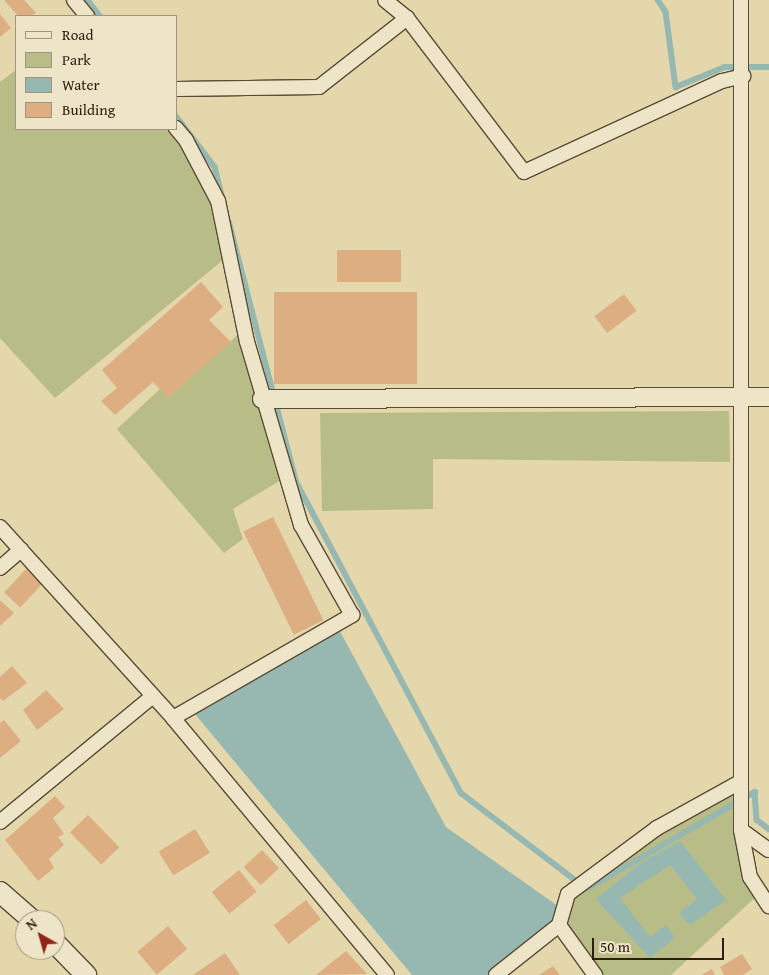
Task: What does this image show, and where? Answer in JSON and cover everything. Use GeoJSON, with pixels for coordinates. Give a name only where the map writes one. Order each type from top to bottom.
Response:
{"type":"FeatureCollection","features":[{"type":"Feature","properties":{"kind":"main road"},"geometry":{"type":"LineString","coordinates":[[0,892],[21,910]]}},
{"type":"Feature","properties":{"kind":"main road"},"geometry":{"type":"LineString","coordinates":[[65,954],[86,975]]}},
{"type":"Feature","properties":{"kind":"street"},"geometry":{"type":"LineString","coordinates":[[74,0],[86,15]]}},
{"type":"Feature","properties":{"kind":"street"},"geometry":{"type":"LineString","coordinates":[[384,0],[406,18],[524,172],[722,80],[743,76]]}},
{"type":"Feature","properties":{"kind":"street"},"geometry":{"type":"LineString","coordinates":[[742,0],[741,830],[750,876],[769,906]]}},
{"type":"Feature","properties":{"kind":"street"},"geometry":{"type":"LineString","coordinates":[[178,88],[319,87],[406,18]]}},
{"type":"Feature","properties":{"kind":"street"},"geometry":{"type":"LineString","coordinates":[[173,718],[352,615],[301,525],[262,399],[231,274],[218,201],[186,140],[178,130]]}},
{"type":"Feature","properties":{"kind":"street"},"geometry":{"type":"LineString","coordinates":[[262,399],[769,397]]}},
{"type":"Feature","properties":{"kind":"street"},"geometry":{"type":"LineString","coordinates":[[0,527],[173,718],[387,975]]}},
{"type":"Feature","properties":{"kind":"street"},"geometry":{"type":"LineString","coordinates":[[0,568],[21,550]]}},
{"type":"Feature","properties":{"kind":"street"},"geometry":{"type":"LineString","coordinates":[[0,822],[153,696]]}},
{"type":"Feature","properties":{"kind":"street"},"geometry":{"type":"LineString","coordinates":[[496,975],[559,925],[568,894],[657,828],[740,782]]}},
{"type":"Feature","properties":{"kind":"street"},"geometry":{"type":"LineString","coordinates":[[741,830],[769,850]]}},
{"type":"Feature","properties":{"kind":"street"},"geometry":{"type":"LineString","coordinates":[[559,925],[595,975]]}},
{"type":"Feature","properties":{"kind":"green space"},"geometry":{"type":"Polygon","coordinates":[[[15,71],[15,130],[177,130],[218,201],[228,256],[55,398],[0,338],[0,82],[15,71]]]}},
{"type":"Feature","properties":{"kind":"green space"},"geometry":{"type":"Polygon","coordinates":[[[244,329],[286,477],[233,509],[243,539],[224,553],[117,429],[160,389],[169,397],[244,329]]]}},
{"type":"Feature","properties":{"kind":"green space"},"geometry":{"type":"Polygon","coordinates":[[[729,411],[730,462],[433,459],[433,509],[322,511],[320,413],[729,411]]]}},
{"type":"Feature","properties":{"kind":"green space"},"geometry":{"type":"Polygon","coordinates":[[[740,782],[741,830],[760,893],[671,975],[595,975],[559,925],[568,894],[740,782]]]}},
{"type":"Feature","properties":{"kind":"water"},"geometry":{"type":"Polygon","coordinates":[[[336,624],[446,827],[565,911],[498,975],[412,975],[190,708],[336,624]]]}},
{"type":"Feature","properties":{"kind":"water"},"geometry":{"type":"Polygon","coordinates":[[[680,841],[726,900],[690,925],[679,913],[697,899],[670,865],[620,898],[650,937],[666,925],[675,938],[650,958],[596,899],[639,864],[680,841]]]}},
{"type":"Feature","properties":{"kind":"building"},"geometry":{"type":"Polygon","coordinates":[[[4,0],[24,0],[36,13],[33,15],[17,15],[4,0]]]}},
{"type":"Feature","properties":{"kind":"building"},"geometry":{"type":"Polygon","coordinates":[[[0,14],[11,28],[0,37],[0,14]]]}},
{"type":"Feature","properties":{"kind":"building"},"geometry":{"type":"Polygon","coordinates":[[[337,250],[401,250],[401,282],[337,282],[337,250]]]}},
{"type":"Feature","properties":{"kind":"building"},"geometry":{"type":"Polygon","coordinates":[[[201,282],[223,307],[209,320],[231,342],[168,398],[153,382],[115,415],[101,401],[117,388],[102,370],[201,282]]]}},
{"type":"Feature","properties":{"kind":"building"},"geometry":{"type":"Polygon","coordinates":[[[274,292],[417,292],[417,384],[274,384],[274,292]]]}},
{"type":"Feature","properties":{"kind":"building"},"geometry":{"type":"Polygon","coordinates":[[[624,294],[637,311],[607,333],[594,316],[624,294]]]}},
{"type":"Feature","properties":{"kind":"building"},"geometry":{"type":"Polygon","coordinates":[[[273,517],[323,620],[294,635],[243,531],[273,517]]]}},
{"type":"Feature","properties":{"kind":"building"},"geometry":{"type":"Polygon","coordinates":[[[26,569],[42,584],[20,607],[4,592],[26,569]]]}},
{"type":"Feature","properties":{"kind":"building"},"geometry":{"type":"Polygon","coordinates":[[[0,600],[14,613],[0,626],[0,600]]]}},
{"type":"Feature","properties":{"kind":"building"},"geometry":{"type":"Polygon","coordinates":[[[12,666],[27,683],[3,701],[0,698],[0,677],[12,666]]]}},
{"type":"Feature","properties":{"kind":"building"},"geometry":{"type":"Polygon","coordinates":[[[46,690],[64,709],[37,730],[23,710],[46,690]]]}},
{"type":"Feature","properties":{"kind":"building"},"geometry":{"type":"Polygon","coordinates":[[[4,720],[21,741],[0,758],[0,723],[4,720]]]}},
{"type":"Feature","properties":{"kind":"building"},"geometry":{"type":"Polygon","coordinates":[[[55,796],[65,807],[53,818],[64,834],[58,837],[64,845],[49,859],[54,868],[38,881],[5,840],[55,796]]]}},
{"type":"Feature","properties":{"kind":"building"},"geometry":{"type":"Polygon","coordinates":[[[88,815],[119,847],[101,865],[70,832],[88,815]]]}},
{"type":"Feature","properties":{"kind":"building"},"geometry":{"type":"Polygon","coordinates":[[[195,829],[210,853],[173,876],[159,852],[195,829]]]}},
{"type":"Feature","properties":{"kind":"building"},"geometry":{"type":"Polygon","coordinates":[[[262,850],[279,868],[261,885],[244,867],[262,850]]]}},
{"type":"Feature","properties":{"kind":"building"},"geometry":{"type":"Polygon","coordinates":[[[239,870],[257,892],[229,914],[212,892],[239,870]]]}},
{"type":"Feature","properties":{"kind":"building"},"geometry":{"type":"Polygon","coordinates":[[[306,900],[321,919],[288,944],[274,925],[306,900]]]}},
{"type":"Feature","properties":{"kind":"building"},"geometry":{"type":"Polygon","coordinates":[[[168,926],[187,949],[157,975],[137,952],[168,926]]]}},
{"type":"Feature","properties":{"kind":"building"},"geometry":{"type":"Polygon","coordinates":[[[346,951],[367,974],[316,975],[346,951]]]}},
{"type":"Feature","properties":{"kind":"building"},"geometry":{"type":"Polygon","coordinates":[[[225,953],[240,975],[193,975],[225,953]]]}},
{"type":"Feature","properties":{"kind":"building"},"geometry":{"type":"Polygon","coordinates":[[[742,954],[752,969],[743,975],[724,975],[720,967],[742,954]]]}},
{"type":"Feature","properties":{"kind":"building"},"geometry":{"type":"Polygon","coordinates":[[[553,966],[560,975],[539,975],[553,966]]]}},
{"type":"Feature","properties":{"kind":"building"},"geometry":{"type":"Polygon","coordinates":[[[712,969],[715,975],[701,975],[712,969]]]}},
{"type":"Feature","properties":{"kind":"waterway"},"geometry":{"type":"LineString","coordinates":[[88,0],[99,15]]}},
{"type":"Feature","properties":{"kind":"waterway"},"geometry":{"type":"LineString","coordinates":[[658,0],[666,12],[676,87],[725,67],[769,67]]}},
{"type":"Feature","properties":{"kind":"waterway"},"geometry":{"type":"LineString","coordinates":[[178,119],[215,167],[223,200]]}},
{"type":"Feature","properties":{"kind":"waterway"},"geometry":{"type":"LineString","coordinates":[[229,221],[296,481],[461,793],[587,889],[755,792],[757,820],[769,829]]}}]}
